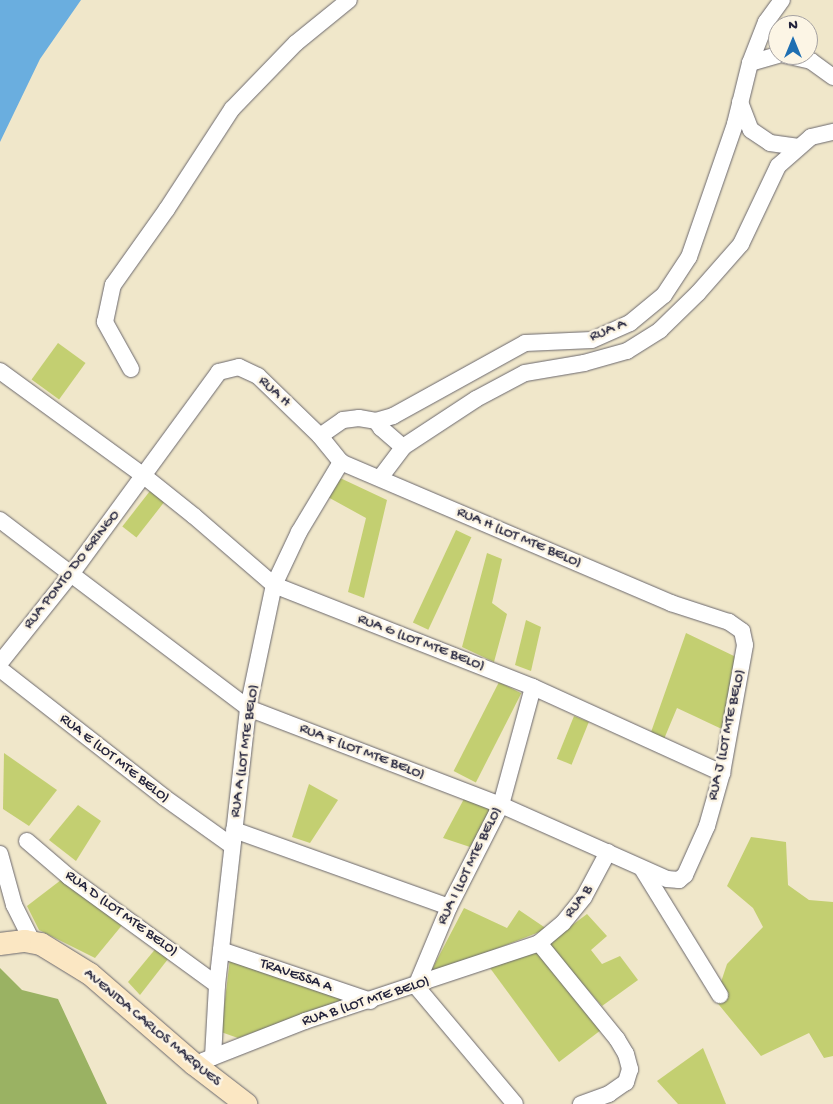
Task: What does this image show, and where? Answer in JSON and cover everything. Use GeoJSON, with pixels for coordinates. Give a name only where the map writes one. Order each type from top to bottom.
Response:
{"type":"FeatureCollection","features":[{"type":"Feature","properties":{"kind":"street"},"geometry":{"type":"LineString","coordinates":[[131,369],[105,322],[113,285],[167,210],[232,110],[296,43],[349,0]]}},
{"type":"Feature","properties":{"kind":"street","name":"RUA A"},"geometry":{"type":"LineString","coordinates":[[320,436],[343,420],[359,418],[376,421],[393,416],[525,342],[592,340],[630,323],[664,295],[689,257],[740,102],[750,64],[766,22],[782,0]]}},
{"type":"Feature","properties":{"kind":"street"},"geometry":{"type":"LineString","coordinates":[[750,64],[768,58]]}},
{"type":"Feature","properties":{"kind":"street"},"geometry":{"type":"LineString","coordinates":[[816,65],[833,77]]}},
{"type":"Feature","properties":{"kind":"street"},"geometry":{"type":"LineString","coordinates":[[740,102],[751,130],[770,143],[799,147]]}},
{"type":"Feature","properties":{"kind":"street"},"geometry":{"type":"LineString","coordinates":[[724,151],[751,130]]}},
{"type":"Feature","properties":{"kind":"street","name":"RUA A"},"geometry":{"type":"LineString","coordinates":[[380,478],[403,447],[476,399],[525,373],[584,363],[627,351],[660,330],[698,293],[741,244],[778,166],[811,137],[833,132]]}},
{"type":"Feature","properties":{"kind":"street"},"geometry":{"type":"LineString","coordinates":[[770,143],[778,166]]}},
{"type":"Feature","properties":{"kind":"street","name":"RUA H"},"geometry":{"type":"LineString","coordinates":[[219,372],[239,367],[258,376],[320,436]]}},
{"type":"Feature","properties":{"kind":"street","name":"RUA G (LOT MTE BELO)"},"geometry":{"type":"LineString","coordinates":[[0,371],[144,476],[274,585],[533,686],[722,773]]}},
{"type":"Feature","properties":{"kind":"street","name":"RUA PONTO DO GRINGO"},"geometry":{"type":"LineString","coordinates":[[0,663],[71,574],[219,372]]}},
{"type":"Feature","properties":{"kind":"street"},"geometry":{"type":"LineString","coordinates":[[376,421],[381,428],[403,447]]}},
{"type":"Feature","properties":{"kind":"street","name":"RUA H (LOT MTE BELO)"},"geometry":{"type":"LineString","coordinates":[[320,436],[341,462],[671,604],[729,622]]}},
{"type":"Feature","properties":{"kind":"street","name":"RUA A (LOT MTE BELO)"},"geometry":{"type":"LineString","coordinates":[[203,1061],[216,985],[248,708],[274,585],[299,532],[341,462]]}},
{"type":"Feature","properties":{"kind":"street","name":"RUA F (LOT MTE BELO)"},"geometry":{"type":"LineString","coordinates":[[0,520],[248,708],[501,805],[608,852],[643,870],[667,879],[681,879]]}},
{"type":"Feature","properties":{"kind":"street","name":"RUA J (LOT MTE BELO)"},"geometry":{"type":"LineString","coordinates":[[681,879],[689,868],[706,826],[722,773],[746,645],[742,631],[729,622]]}},
{"type":"Feature","properties":{"kind":"street","name":"RUA E (LOT MTE BELO)"},"geometry":{"type":"LineString","coordinates":[[0,669],[164,798],[233,837],[449,907]]}},
{"type":"Feature","properties":{"kind":"street","name":"RUA I (LOT MTE BELO)"},"geometry":{"type":"LineString","coordinates":[[416,986],[449,907],[501,805],[533,686]]}},
{"type":"Feature","properties":{"kind":"street","name":"RUA D (LOT MTE BELO)"},"geometry":{"type":"LineString","coordinates":[[27,842],[69,877],[216,985]]}},
{"type":"Feature","properties":{"kind":"street","name":"RUA B"},"geometry":{"type":"LineString","coordinates":[[539,944],[563,923],[584,897],[608,852]]}},
{"type":"Feature","properties":{"kind":"street"},"geometry":{"type":"LineString","coordinates":[[0,854],[14,905],[32,941]]}},
{"type":"Feature","properties":{"kind":"street"},"geometry":{"type":"LineString","coordinates":[[643,870],[720,996]]}},
{"type":"Feature","properties":{"kind":"street","name":"AVENIDA CARLOS MARQUES"},"geometry":{"type":"LineString","coordinates":[[0,944],[32,941],[51,949],[90,974],[203,1061],[246,1104]]}},
{"type":"Feature","properties":{"kind":"street"},"geometry":{"type":"LineString","coordinates":[[539,944],[617,1039],[626,1054],[630,1071],[626,1082],[609,1094],[581,1104]]}},
{"type":"Feature","properties":{"kind":"street","name":"RUA B (LOT MTE BELO)"},"geometry":{"type":"LineString","coordinates":[[203,1061],[305,1021],[371,1001],[539,944]]}},
{"type":"Feature","properties":{"kind":"street","name":"TRAVESSA A"},"geometry":{"type":"LineString","coordinates":[[220,950],[371,1001]]}},
{"type":"Feature","properties":{"kind":"street"},"geometry":{"type":"LineString","coordinates":[[416,986],[515,1104]]}},
{"type":"Feature","properties":{"kind":"green space"},"geometry":{"type":"Polygon","coordinates":[[[58,343],[86,363],[59,399],[32,379],[58,343]]]}},
{"type":"Feature","properties":{"kind":"green space"},"geometry":{"type":"Polygon","coordinates":[[[338,477],[387,500],[364,598],[348,592],[366,518],[326,496],[338,477]]]}},
{"type":"Feature","properties":{"kind":"green space"},"geometry":{"type":"Polygon","coordinates":[[[150,491],[164,502],[136,538],[122,526],[150,491]]]}},
{"type":"Feature","properties":{"kind":"green space"},"geometry":{"type":"Polygon","coordinates":[[[456,530],[471,537],[428,630],[413,622],[456,530]]]}},
{"type":"Feature","properties":{"kind":"green space"},"geometry":{"type":"Polygon","coordinates":[[[487,553],[502,559],[492,603],[507,614],[494,662],[462,647],[487,553]]]}},
{"type":"Feature","properties":{"kind":"green space"},"geometry":{"type":"Polygon","coordinates":[[[526,620],[541,627],[531,671],[515,665],[526,620]]]}},
{"type":"Feature","properties":{"kind":"green space"},"geometry":{"type":"Polygon","coordinates":[[[686,633],[734,656],[744,669],[726,731],[677,708],[664,739],[650,735],[686,633]]]}},
{"type":"Feature","properties":{"kind":"green space"},"geometry":{"type":"Polygon","coordinates":[[[499,682],[521,693],[476,782],[454,771],[499,682]]]}},
{"type":"Feature","properties":{"kind":"green space"},"geometry":{"type":"Polygon","coordinates":[[[574,716],[589,722],[572,765],[557,759],[574,716]]]}},
{"type":"Feature","properties":{"kind":"green space"},"geometry":{"type":"Polygon","coordinates":[[[4,753],[57,790],[29,826],[3,809],[4,753]]]}},
{"type":"Feature","properties":{"kind":"green space"},"geometry":{"type":"Polygon","coordinates":[[[309,784],[338,800],[310,843],[292,837],[309,784]]]}},
{"type":"Feature","properties":{"kind":"green space"},"geometry":{"type":"Polygon","coordinates":[[[465,797],[493,808],[470,847],[443,838],[465,797]]]}},
{"type":"Feature","properties":{"kind":"green space"},"geometry":{"type":"Polygon","coordinates":[[[78,805],[101,821],[76,861],[49,840],[78,805]]]}},
{"type":"Feature","properties":{"kind":"green space"},"geometry":{"type":"Polygon","coordinates":[[[751,837],[786,842],[788,885],[809,900],[833,902],[833,1056],[824,1058],[809,1033],[761,1056],[715,1000],[727,964],[763,927],[753,908],[727,886],[751,837]]]}},
{"type":"Feature","properties":{"kind":"green space"},"geometry":{"type":"Polygon","coordinates":[[[61,880],[123,924],[95,958],[39,930],[27,906],[61,880]]]}},
{"type":"Feature","properties":{"kind":"green space"},"geometry":{"type":"Polygon","coordinates":[[[464,908],[507,928],[519,910],[547,929],[429,975],[464,908]]]}},
{"type":"Feature","properties":{"kind":"green space"},"geometry":{"type":"Polygon","coordinates":[[[587,914],[607,936],[591,950],[602,964],[620,956],[638,980],[602,1006],[547,944],[587,914]]]}},
{"type":"Feature","properties":{"kind":"green space"},"geometry":{"type":"Polygon","coordinates":[[[157,947],[168,959],[140,995],[128,982],[157,947]]]}},
{"type":"Feature","properties":{"kind":"green space"},"geometry":{"type":"Polygon","coordinates":[[[535,950],[601,1030],[559,1062],[490,968],[535,950]]]}},
{"type":"Feature","properties":{"kind":"green space"},"geometry":{"type":"Polygon","coordinates":[[[230,959],[345,999],[238,1038],[221,1032],[230,959]]]}},
{"type":"Feature","properties":{"kind":"green space"},"geometry":{"type":"Polygon","coordinates":[[[0,968],[22,990],[58,999],[107,1104],[0,1104],[0,968]]]}},
{"type":"Feature","properties":{"kind":"green space"},"geometry":{"type":"Polygon","coordinates":[[[703,1048],[726,1104],[678,1104],[657,1081],[703,1048]]]}},
{"type":"Feature","properties":{"kind":"water"},"geometry":{"type":"Polygon","coordinates":[[[0,0],[81,0],[40,59],[0,142],[0,0]]]}}]}
